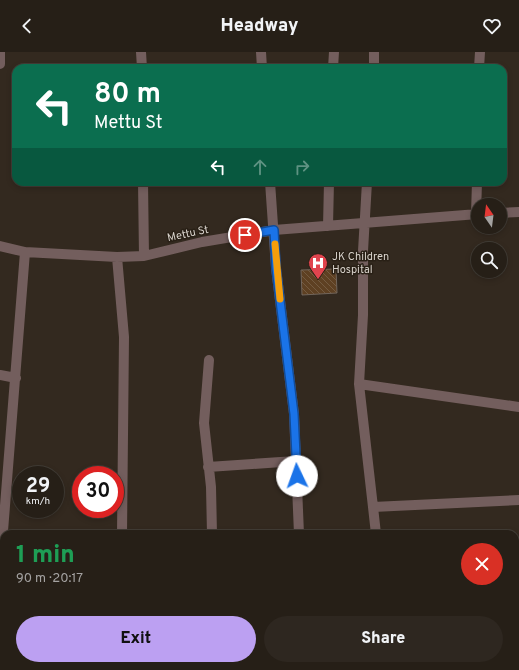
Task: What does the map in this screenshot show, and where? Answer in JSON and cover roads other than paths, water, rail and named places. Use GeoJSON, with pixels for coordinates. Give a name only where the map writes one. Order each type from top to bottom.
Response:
{"type":"FeatureCollection","features":[{"type":"Feature","properties":{"kind":"street"},"geometry":{"type":"LineString","coordinates":[[0,52],[0,64]]}},
{"type":"Feature","properties":{"kind":"street"},"geometry":{"type":"LineString","coordinates":[[141,52],[142,64]]}},
{"type":"Feature","properties":{"kind":"street"},"geometry":{"type":"LineString","coordinates":[[261,52],[262,64]]}},
{"type":"Feature","properties":{"kind":"street"},"geometry":{"type":"LineString","coordinates":[[333,64],[334,52]]}},
{"type":"Feature","properties":{"kind":"street"},"geometry":{"type":"LineString","coordinates":[[374,52],[374,64]]}},
{"type":"Feature","properties":{"kind":"street"},"geometry":{"type":"LineString","coordinates":[[479,64],[480,52]]}},
{"type":"Feature","properties":{"kind":"street"},"geometry":{"type":"LineString","coordinates":[[143,186],[144,256]]}},
{"type":"Feature","properties":{"kind":"street"},"geometry":{"type":"LineString","coordinates":[[270,186],[276,268],[294,414],[299,530]]}},
{"type":"Feature","properties":{"kind":"street"},"geometry":{"type":"LineString","coordinates":[[328,226],[329,186]]}},
{"type":"Feature","properties":{"kind":"street"},"geometry":{"type":"LineString","coordinates":[[367,186],[363,251],[363,315],[359,384],[375,530]]}},
{"type":"Feature","properties":{"kind":"street"},"geometry":{"type":"LineString","coordinates":[[477,186],[477,198]]}},
{"type":"Feature","properties":{"kind":"street"},"geometry":{"type":"LineString","coordinates":[[507,213],[519,212]]}},
{"type":"Feature","properties":{"kind":"street","name":"Mettu St"},"geometry":{"type":"LineString","coordinates":[[0,246],[25,252],[117,257],[144,256],[202,242],[274,230],[471,214]]}},
{"type":"Feature","properties":{"kind":"street"},"geometry":{"type":"LineString","coordinates":[[2,530],[4,480],[16,378],[25,252]]}},
{"type":"Feature","properties":{"kind":"street"},"geometry":{"type":"LineString","coordinates":[[117,257],[124,337],[122,530]]}},
{"type":"Feature","properties":{"kind":"street"},"geometry":{"type":"LineString","coordinates":[[209,360],[204,423],[211,487],[212,530]]}},
{"type":"Feature","properties":{"kind":"street"},"geometry":{"type":"LineString","coordinates":[[0,374],[16,378]]}},
{"type":"Feature","properties":{"kind":"street"},"geometry":{"type":"LineString","coordinates":[[359,384],[519,407]]}},
{"type":"Feature","properties":{"kind":"street"},"geometry":{"type":"LineString","coordinates":[[208,467],[296,461]]}},
{"type":"Feature","properties":{"kind":"street"},"geometry":{"type":"LineString","coordinates":[[372,507],[519,500]]}},
{"type":"Feature","properties":{"kind":"place","name":"JK Children Hospital"},"geometry":{"type":"Point","coordinates":[318,280]}}]}
